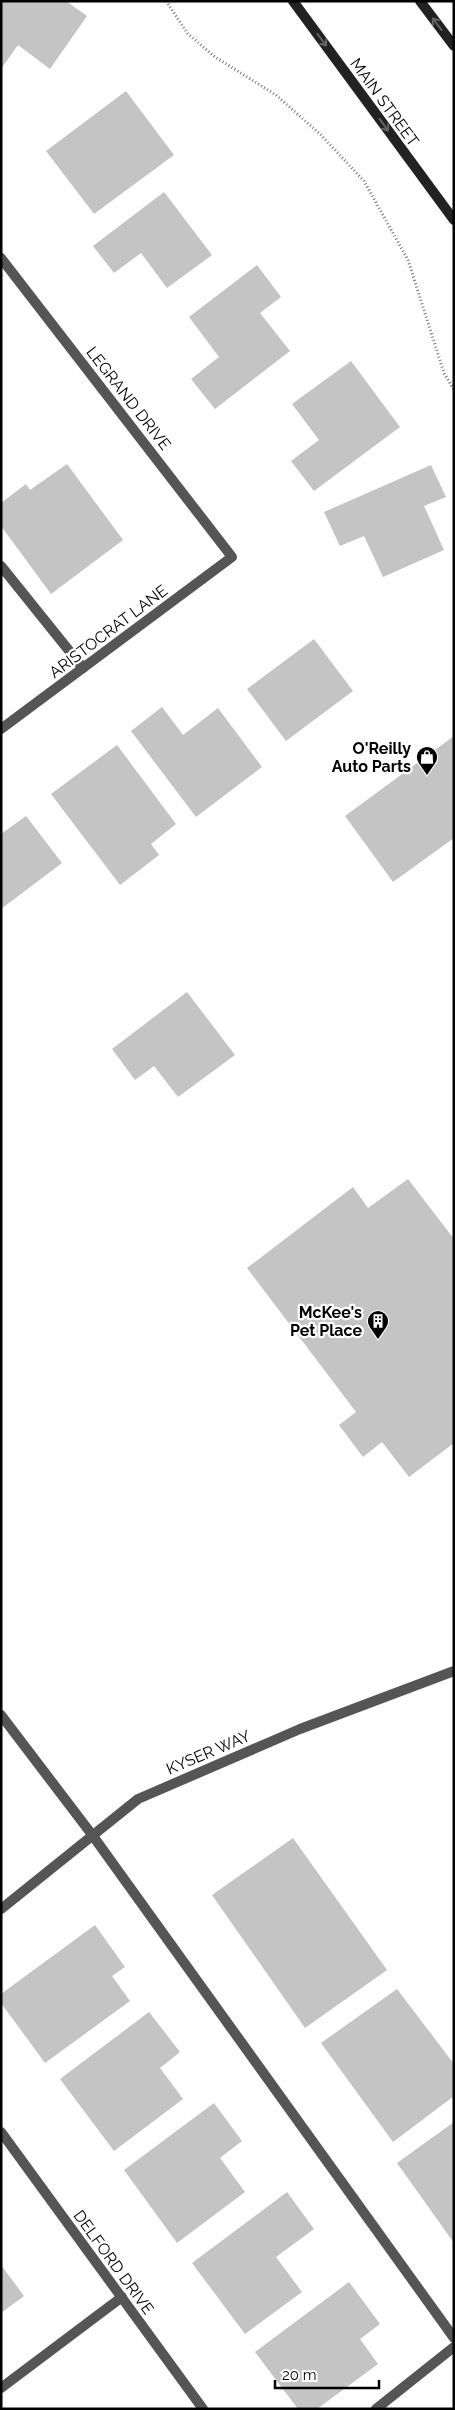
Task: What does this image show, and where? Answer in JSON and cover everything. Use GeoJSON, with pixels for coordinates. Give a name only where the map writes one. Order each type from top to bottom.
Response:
{"type":"FeatureCollection","features":[{"type":"Feature","properties":{"kind":"main road","name":"MAIN STREET"},"geometry":{"type":"LineString","coordinates":[[293,1],[454,220]]}},
{"type":"Feature","properties":{"kind":"main road"},"geometry":{"type":"LineString","coordinates":[[420,1],[454,46]]}},
{"type":"Feature","properties":{"kind":"street","name":"LEGRAND DRIVE"},"geometry":{"type":"LineString","coordinates":[[1,258],[232,557]]}},
{"type":"Feature","properties":{"kind":"street","name":"ARISTOCRAT LANE"},"geometry":{"type":"LineString","coordinates":[[1,729],[232,557]]}},
{"type":"Feature","properties":{"kind":"street"},"geometry":{"type":"LineString","coordinates":[[1,566],[83,668]]}},
{"type":"Feature","properties":{"kind":"street","name":"KYSER WAY"},"geometry":{"type":"LineString","coordinates":[[1,1909],[138,1799],[300,1729],[454,1671]]}},
{"type":"Feature","properties":{"kind":"street"},"geometry":{"type":"LineString","coordinates":[[1,1715],[92,1836],[454,2338]]}},
{"type":"Feature","properties":{"kind":"street","name":"DELFORD DRIVE"},"geometry":{"type":"LineString","coordinates":[[1,2132],[203,2409]]}},
{"type":"Feature","properties":{"kind":"street"},"geometry":{"type":"LineString","coordinates":[[1,2388],[122,2297]]}},
{"type":"Feature","properties":{"kind":"street"},"geometry":{"type":"LineString","coordinates":[[376,2409],[454,2347]]}},
{"type":"Feature","properties":{"kind":"path"},"geometry":{"type":"LineString","coordinates":[[166,1],[188,34],[215,57],[276,95],[321,135],[364,182],[408,260],[444,373],[454,390]]}},
{"type":"Feature","properties":{"kind":"building"},"geometry":{"type":"Polygon","coordinates":[[[1,1],[66,1],[87,16],[50,69],[18,45],[1,69],[1,1]]]}},
{"type":"Feature","properties":{"kind":"building"},"geometry":{"type":"Polygon","coordinates":[[[126,91],[174,155],[94,214],[46,151],[126,91]]]}},
{"type":"Feature","properties":{"kind":"building"},"geometry":{"type":"Polygon","coordinates":[[[164,192],[212,255],[167,288],[141,253],[114,273],[93,246],[164,192]]]}},
{"type":"Feature","properties":{"kind":"building"},"geometry":{"type":"Polygon","coordinates":[[[257,265],[281,297],[260,313],[290,351],[215,409],[191,379],[219,357],[189,317],[257,265]]]}},
{"type":"Feature","properties":{"kind":"building"},"geometry":{"type":"Polygon","coordinates":[[[351,361],[400,427],[314,491],[291,461],[319,440],[292,404],[351,361]]]}},
{"type":"Feature","properties":{"kind":"building"},"geometry":{"type":"Polygon","coordinates":[[[67,464],[123,540],[51,594],[1,526],[1,503],[26,484],[30,490],[67,464]]]}},
{"type":"Feature","properties":{"kind":"building"},"geometry":{"type":"Polygon","coordinates":[[[431,465],[446,497],[424,506],[444,550],[383,577],[364,536],[340,546],[324,512],[431,465]]]}},
{"type":"Feature","properties":{"kind":"building"},"geometry":{"type":"Polygon","coordinates":[[[314,639],[353,691],[286,741],[247,689],[314,639]]]}},
{"type":"Feature","properties":{"kind":"building"},"geometry":{"type":"Polygon","coordinates":[[[162,707],[183,735],[218,708],[262,767],[196,817],[131,731],[162,707]]]}},
{"type":"Feature","properties":{"kind":"building","name":"O'Reilly Auto Parts"},"geometry":{"type":"Polygon","coordinates":[[[454,736],[454,838],[393,882],[345,816],[454,736]]]}},
{"type":"Feature","properties":{"kind":"building"},"geometry":{"type":"Polygon","coordinates":[[[117,745],[176,824],[151,844],[159,855],[120,885],[51,794],[117,745]]]}},
{"type":"Feature","properties":{"kind":"building"},"geometry":{"type":"Polygon","coordinates":[[[26,816],[62,863],[1,909],[1,834],[26,816]]]}},
{"type":"Feature","properties":{"kind":"building"},"geometry":{"type":"Polygon","coordinates":[[[187,992],[235,1055],[178,1097],[154,1066],[135,1080],[112,1049],[187,992]]]}},
{"type":"Feature","properties":{"kind":"building","name":"McKee's Pet Place"},"geometry":{"type":"Polygon","coordinates":[[[408,1179],[454,1239],[454,1443],[409,1477],[382,1442],[363,1457],[339,1425],[356,1412],[247,1268],[353,1187],[368,1208],[408,1179]]]}},
{"type":"Feature","properties":{"kind":"building"},"geometry":{"type":"Polygon","coordinates":[[[293,1838],[387,1970],[305,2028],[212,1895],[293,1838]]]}},
{"type":"Feature","properties":{"kind":"building"},"geometry":{"type":"Polygon","coordinates":[[[95,1925],[125,1967],[112,1976],[130,2001],[45,2063],[1,2003],[1,1994],[95,1925]]]}},
{"type":"Feature","properties":{"kind":"building"},"geometry":{"type":"Polygon","coordinates":[[[397,1989],[454,2064],[454,2096],[393,2142],[321,2043],[397,1989]]]}},
{"type":"Feature","properties":{"kind":"building"},"geometry":{"type":"Polygon","coordinates":[[[149,2012],[180,2052],[160,2068],[183,2099],[114,2151],[60,2079],[149,2012]]]}},
{"type":"Feature","properties":{"kind":"building"},"geometry":{"type":"Polygon","coordinates":[[[214,2103],[242,2141],[220,2158],[245,2192],[177,2243],[124,2170],[214,2103]]]}},
{"type":"Feature","properties":{"kind":"building"},"geometry":{"type":"Polygon","coordinates":[[[454,2122],[454,2243],[397,2163],[454,2122]]]}},
{"type":"Feature","properties":{"kind":"building"},"geometry":{"type":"Polygon","coordinates":[[[287,2192],[314,2229],[276,2257],[302,2292],[245,2334],[192,2263],[287,2192]]]}},
{"type":"Feature","properties":{"kind":"building"},"geometry":{"type":"Polygon","coordinates":[[[1,2265],[24,2296],[1,2313],[1,2265]]]}},
{"type":"Feature","properties":{"kind":"building"},"geometry":{"type":"Polygon","coordinates":[[[349,2282],[380,2324],[360,2339],[378,2364],[317,2409],[298,2409],[255,2352],[349,2282]]]}},
{"type":"Feature","properties":{"kind":"place","name":"O'Reilly Auto Parts"},"geometry":{"type":"Point","coordinates":[427,776]}},
{"type":"Feature","properties":{"kind":"place","name":"McKee's Pet Place"},"geometry":{"type":"Point","coordinates":[378,1340]}}]}
